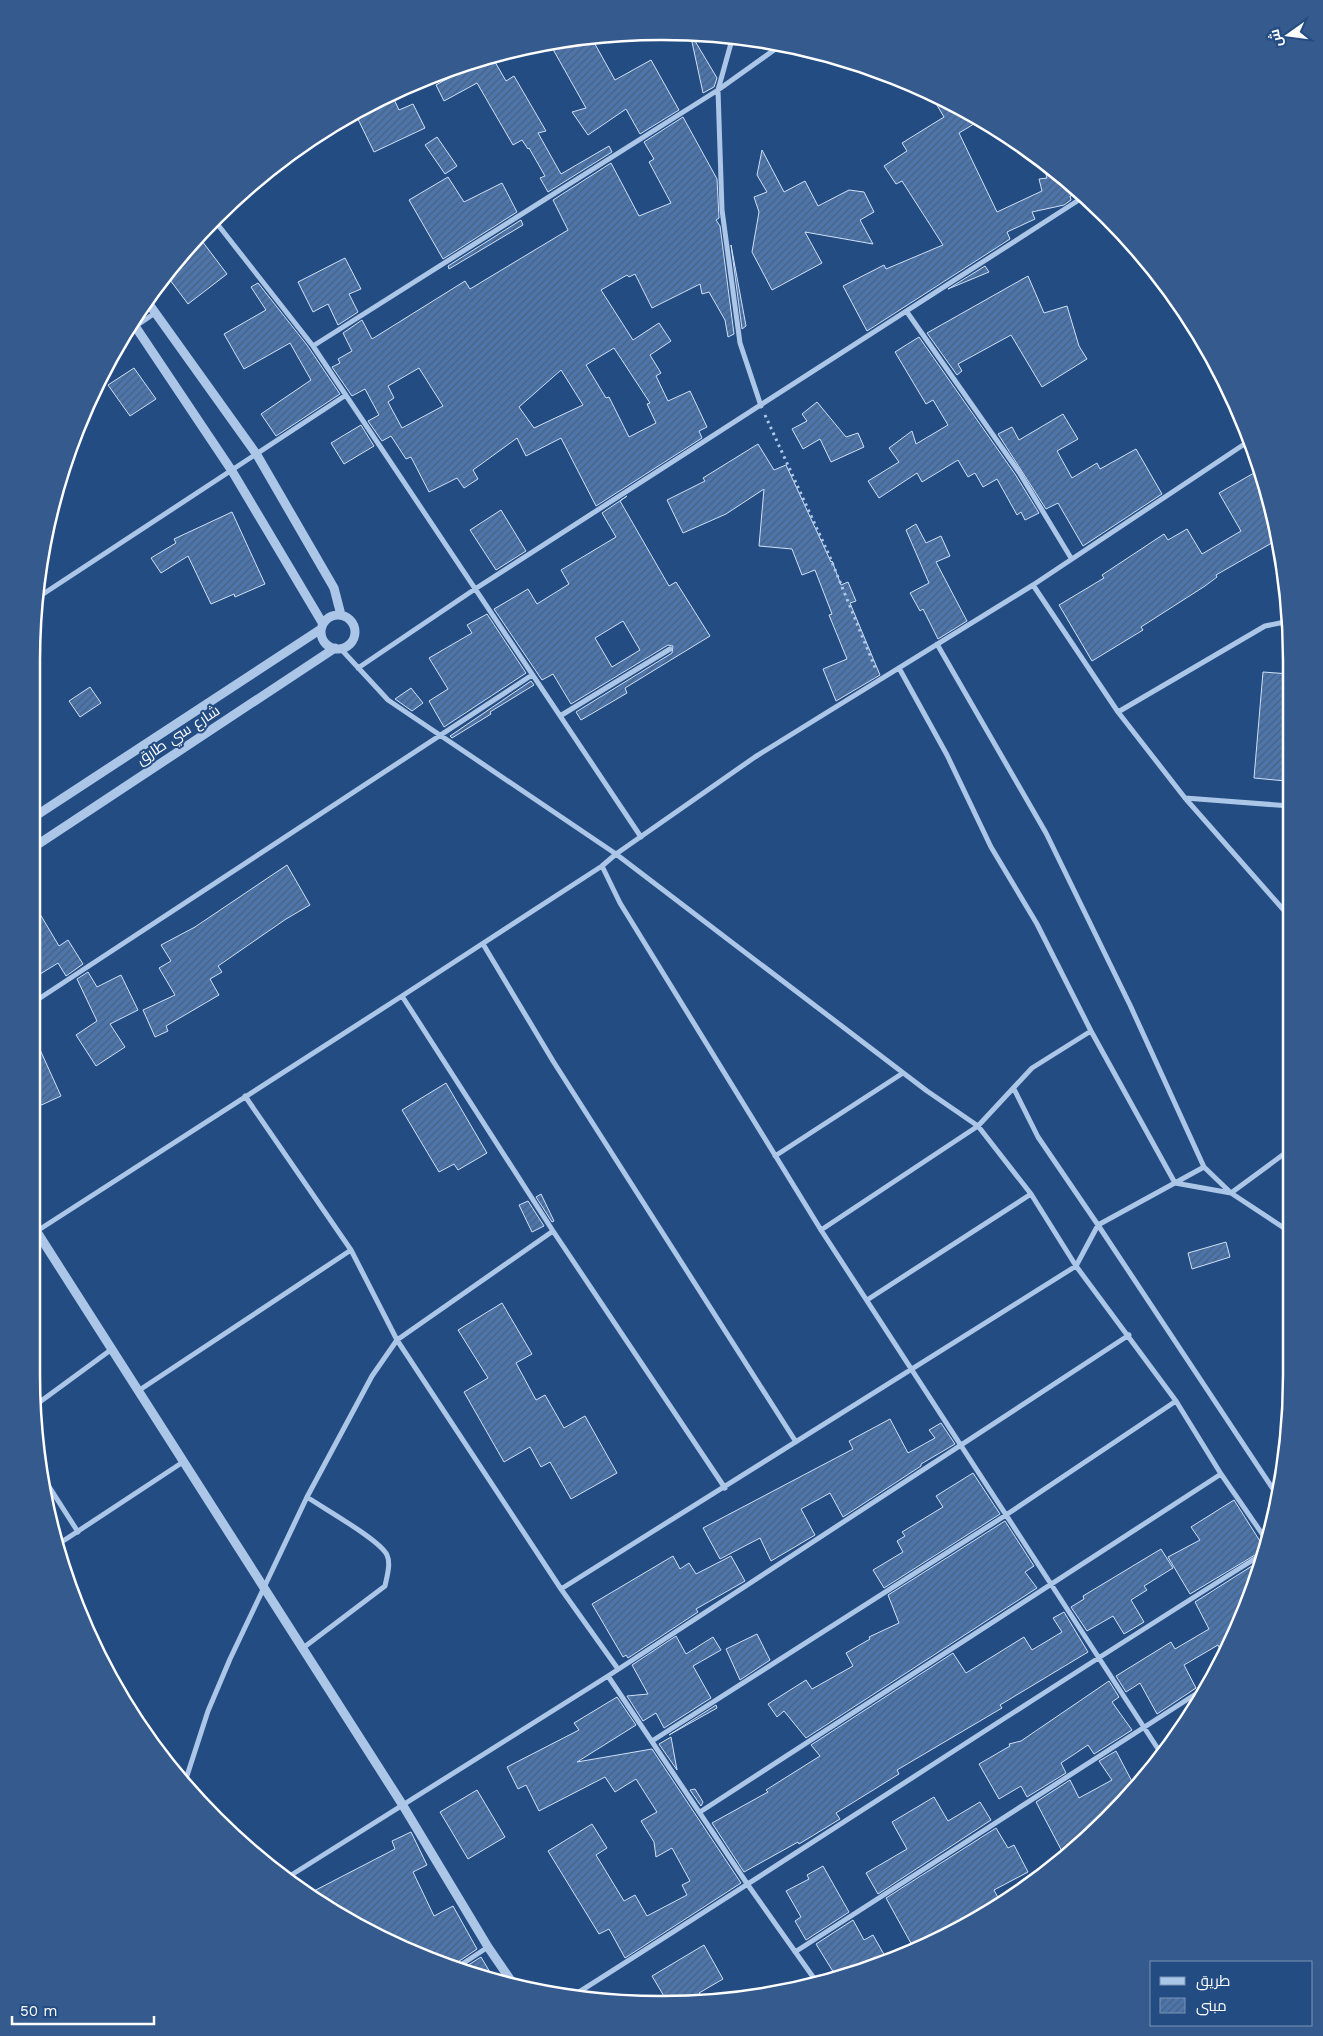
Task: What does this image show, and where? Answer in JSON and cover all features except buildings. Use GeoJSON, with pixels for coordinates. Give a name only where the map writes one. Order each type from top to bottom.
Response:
{"type":"FeatureCollection","features":[{"type":"Feature","properties":{"kind":"street"},"geometry":{"type":"LineString","coordinates":[[731,44],[718,90],[722,210],[735,318],[740,343],[760,406]]}},
{"type":"Feature","properties":{"kind":"street"},"geometry":{"type":"LineString","coordinates":[[313,346],[718,90],[774,50]]}},
{"type":"Feature","properties":{"kind":"street"},"geometry":{"type":"LineString","coordinates":[[358,668],[475,589],[1078,201]]}},
{"type":"Feature","properties":{"kind":"street"},"geometry":{"type":"LineString","coordinates":[[219,226],[313,346],[641,837]]}},
{"type":"Feature","properties":{"kind":"street"},"geometry":{"type":"LineString","coordinates":[[151,307],[257,455],[334,588],[341,615]]}},
{"type":"Feature","properties":{"kind":"street"},"geometry":{"type":"LineString","coordinates":[[907,312],[1019,472],[1071,558]]}},
{"type":"Feature","properties":{"kind":"street"},"geometry":{"type":"LineString","coordinates":[[141,322],[155,313]]}},
{"type":"Feature","properties":{"kind":"street"},"geometry":{"type":"LineString","coordinates":[[136,330],[232,471],[322,627],[323,639],[338,648],[388,700],[616,854],[903,1073],[978,1126],[1031,1194],[1076,1266],[1129,1335],[1176,1401],[1221,1474],[1262,1534]]}},
{"type":"Feature","properties":{"kind":"street"},"geometry":{"type":"LineString","coordinates":[[44,594],[346,395]]}},
{"type":"Feature","properties":{"kind":"street"},"geometry":{"type":"LineString","coordinates":[[40,1230],[602,866],[616,854],[755,758],[1032,585],[1243,444]]}},
{"type":"Feature","properties":{"kind":"street"},"geometry":{"type":"LineString","coordinates":[[1032,585],[1118,712],[1184,798],[1283,909]]}},
{"type":"Feature","properties":{"kind":"street"},"geometry":{"type":"LineString","coordinates":[[322,627],[330,617],[341,615],[348,618],[354,630],[351,642],[338,648]]}},
{"type":"Feature","properties":{"kind":"street"},"geometry":{"type":"LineString","coordinates":[[1118,712],[1265,626],[1282,623]]}},
{"type":"Feature","properties":{"kind":"street","name":"شارع سي طارق"},"geometry":{"type":"LineString","coordinates":[[40,813],[322,627]]}},
{"type":"Feature","properties":{"kind":"street"},"geometry":{"type":"LineString","coordinates":[[937,644],[1046,833],[1130,1005],[1204,1167],[1231,1193],[1283,1227]]}},
{"type":"Feature","properties":{"kind":"street","name":"شارع سي طارق"},"geometry":{"type":"LineString","coordinates":[[40,843],[338,648]]}},
{"type":"Feature","properties":{"kind":"street"},"geometry":{"type":"LineString","coordinates":[[560,716],[670,649]]}},
{"type":"Feature","properties":{"kind":"street"},"geometry":{"type":"LineString","coordinates":[[899,668],[947,755],[991,847],[1037,924],[1091,1031],[1175,1183]]}},
{"type":"Feature","properties":{"kind":"street"},"geometry":{"type":"LineString","coordinates":[[40,998],[532,675]]}},
{"type":"Feature","properties":{"kind":"street"},"geometry":{"type":"LineString","coordinates":[[1184,798],[1283,806]]}},
{"type":"Feature","properties":{"kind":"street"},"geometry":{"type":"LineString","coordinates":[[602,866],[620,902],[821,1230],[1158,1749]]}},
{"type":"Feature","properties":{"kind":"street"},"geometry":{"type":"LineString","coordinates":[[483,944],[558,1069],[796,1442]]}},
{"type":"Feature","properties":{"kind":"street"},"geometry":{"type":"LineString","coordinates":[[402,996],[553,1231],[725,1488]]}},
{"type":"Feature","properties":{"kind":"street"},"geometry":{"type":"LineString","coordinates":[[821,1230],[978,1126],[1032,1068],[1091,1031]]}},
{"type":"Feature","properties":{"kind":"street"},"geometry":{"type":"LineString","coordinates":[[775,1156],[903,1073]]}},
{"type":"Feature","properties":{"kind":"street"},"geometry":{"type":"LineString","coordinates":[[1014,1089],[1038,1137],[1272,1488]]}},
{"type":"Feature","properties":{"kind":"street"},"geometry":{"type":"LineString","coordinates":[[245,1096],[350,1250],[397,1340],[562,1589],[618,1669]]}},
{"type":"Feature","properties":{"kind":"street"},"geometry":{"type":"LineString","coordinates":[[1175,1183],[1231,1193],[1283,1155]]}},
{"type":"Feature","properties":{"kind":"street"},"geometry":{"type":"LineString","coordinates":[[562,1589],[1076,1266],[1098,1225],[1204,1167]]}},
{"type":"Feature","properties":{"kind":"street"},"geometry":{"type":"LineString","coordinates":[[867,1300],[1031,1194]]}},
{"type":"Feature","properties":{"kind":"street"},"geometry":{"type":"LineString","coordinates":[[187,1776],[208,1710],[307,1497],[372,1376],[397,1340],[553,1231]]}},
{"type":"Feature","properties":{"kind":"street"},"geometry":{"type":"LineString","coordinates":[[40,1237],[402,1804],[488,1947],[508,1977]]}},
{"type":"Feature","properties":{"kind":"street"},"geometry":{"type":"LineString","coordinates":[[138,1391],[350,1250]]}},
{"type":"Feature","properties":{"kind":"street"},"geometry":{"type":"LineString","coordinates":[[291,1874],[608,1676],[1129,1335]]}},
{"type":"Feature","properties":{"kind":"street"},"geometry":{"type":"LineString","coordinates":[[41,1401],[112,1349]]}},
{"type":"Feature","properties":{"kind":"street"},"geometry":{"type":"LineString","coordinates":[[652,1741],[1006,1515],[1176,1401]]}},
{"type":"Feature","properties":{"kind":"street"},"geometry":{"type":"LineString","coordinates":[[63,1541],[183,1462]]}},
{"type":"Feature","properties":{"kind":"street"},"geometry":{"type":"LineString","coordinates":[[700,1812],[1221,1474]]}},
{"type":"Feature","properties":{"kind":"street"},"geometry":{"type":"LineString","coordinates":[[51,1491],[78,1532]]}},
{"type":"Feature","properties":{"kind":"street"},"geometry":{"type":"LineString","coordinates":[[303,1648],[385,1586],[388,1568],[387,1554],[375,1542],[307,1497]]}},
{"type":"Feature","properties":{"kind":"street"},"geometry":{"type":"LineString","coordinates":[[580,1991],[748,1885],[1098,1657],[1255,1559]]}},
{"type":"Feature","properties":{"kind":"street"},"geometry":{"type":"LineString","coordinates":[[608,1676],[748,1885],[813,1977]]}},
{"type":"Feature","properties":{"kind":"street"},"geometry":{"type":"LineString","coordinates":[[795,1952],[1193,1695]]}},
{"type":"Feature","properties":{"kind":"street"},"geometry":{"type":"LineString","coordinates":[[463,1963],[488,1947]]}},
{"type":"Feature","properties":{"kind":"path"},"geometry":{"type":"LineString","coordinates":[[760,406],[829,555],[880,680]]}}]}
